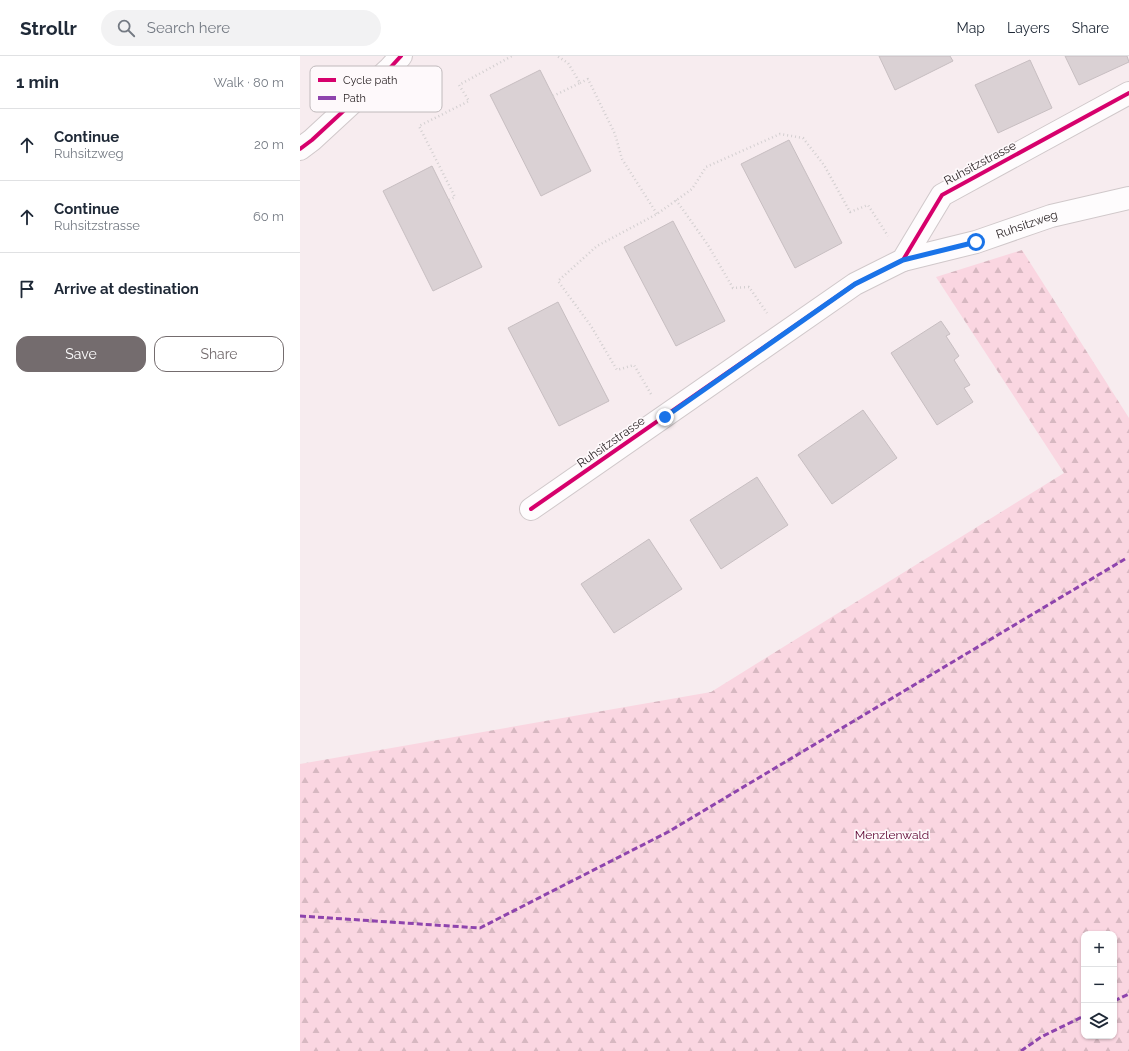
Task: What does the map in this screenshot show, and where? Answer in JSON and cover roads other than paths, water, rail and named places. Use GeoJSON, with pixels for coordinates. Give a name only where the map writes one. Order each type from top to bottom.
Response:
{"type":"FeatureCollection","features":[{"type":"Feature","properties":{"kind":"street"},"geometry":{"type":"LineString","coordinates":[[392,66],[401,56]]}},
{"type":"Feature","properties":{"kind":"street","name":"Ruhsitzstrasse"},"geometry":{"type":"LineString","coordinates":[[531,509],[855,284],[903,260],[942,195],[1129,93]]}},
{"type":"Feature","properties":{"kind":"street"},"geometry":{"type":"LineString","coordinates":[[300,149],[342,112]]}},
{"type":"Feature","properties":{"kind":"street","name":"Ruhsitzweg"},"geometry":{"type":"LineString","coordinates":[[903,260],[976,242],[1051,216],[1129,198]]}},
{"type":"Feature","properties":{"kind":"park label","name":"Menzlenwald"},"geometry":{"type":"Point","coordinates":[892,835]}}]}
